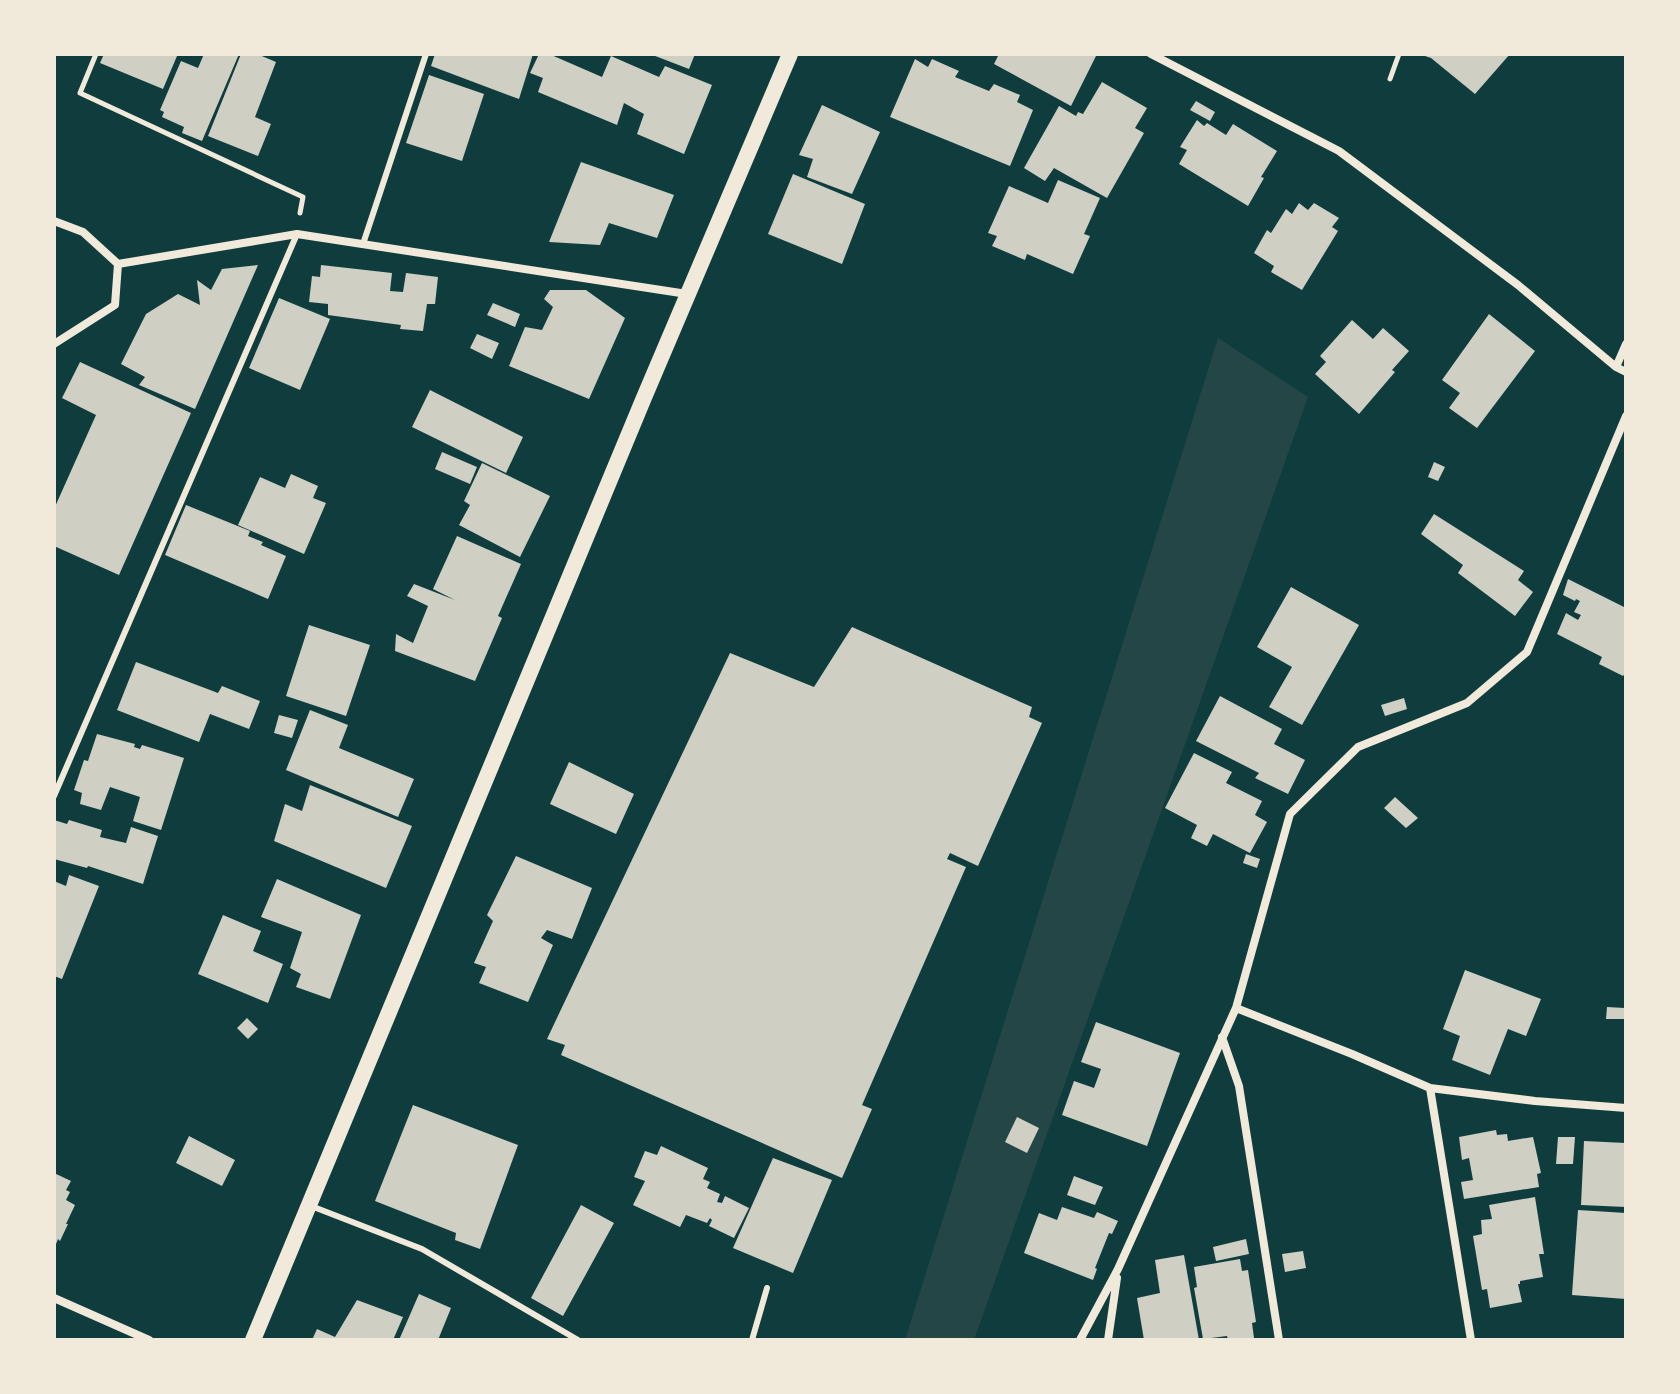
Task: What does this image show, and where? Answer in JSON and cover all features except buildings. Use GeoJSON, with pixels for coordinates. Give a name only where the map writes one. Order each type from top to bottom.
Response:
{"type":"FeatureCollection","features":[{"type":"Feature","properties":{"kind":"main road"},"geometry":{"type":"LineString","coordinates":[[253,1340],[687,294],[790,54]]}},
{"type":"Feature","properties":{"kind":"street"},"geometry":{"type":"LineString","coordinates":[[1151,54],[1339,151],[1518,285],[1626,372]]}},
{"type":"Feature","properties":{"kind":"street"},"geometry":{"type":"LineString","coordinates":[[54,221],[83,232],[118,264]]}},
{"type":"Feature","properties":{"kind":"street"},"geometry":{"type":"LineString","coordinates":[[118,264],[297,234],[687,294]]}},
{"type":"Feature","properties":{"kind":"street"},"geometry":{"type":"LineString","coordinates":[[54,344],[115,305],[118,264]]}},
{"type":"Feature","properties":{"kind":"street"},"geometry":{"type":"LineString","coordinates":[[1616,367],[1626,344]]}},
{"type":"Feature","properties":{"kind":"street"},"geometry":{"type":"LineString","coordinates":[[1080,1340],[1118,1269],[1236,1008],[1290,814],[1358,747],[1467,703],[1527,652],[1626,416]]}},
{"type":"Feature","properties":{"kind":"street"},"geometry":{"type":"LineString","coordinates":[[1236,1008],[1430,1088],[1626,1108]]}},
{"type":"Feature","properties":{"kind":"street"},"geometry":{"type":"LineString","coordinates":[[1222,1037],[1239,1086],[1279,1340]]}},
{"type":"Feature","properties":{"kind":"street"},"geometry":{"type":"LineString","coordinates":[[1430,1088],[1471,1340]]}},
{"type":"Feature","properties":{"kind":"street"},"geometry":{"type":"LineString","coordinates":[[1108,1340],[1118,1269]]}},
{"type":"Feature","properties":{"kind":"street"},"geometry":{"type":"LineString","coordinates":[[54,1298],[149,1340]]}},
{"type":"Feature","properties":{"kind":"lane"},"geometry":{"type":"LineString","coordinates":[[363,244],[426,54]]}},
{"type":"Feature","properties":{"kind":"lane"},"geometry":{"type":"LineString","coordinates":[[54,796],[297,234]]}},
{"type":"Feature","properties":{"kind":"lane"},"geometry":{"type":"LineString","coordinates":[[309,1205],[422,1249],[578,1340]]}},
{"type":"Feature","properties":{"kind":"lane"},"geometry":{"type":"LineString","coordinates":[[752,1340],[767,1288]]}},
{"type":"Feature","properties":{"kind":"path"},"geometry":{"type":"LineString","coordinates":[[96,54],[80,93],[303,197],[297,234]]}},
{"type":"Feature","properties":{"kind":"path"},"geometry":{"type":"LineString","coordinates":[[1390,79],[1399,54]]}},
{"type":"Feature","properties":{"kind":"shaded area"},"geometry":{"type":"Polygon","coordinates":[[[1218,338],[1308,397],[974,1340],[905,1340],[1218,338]]]}}]}
